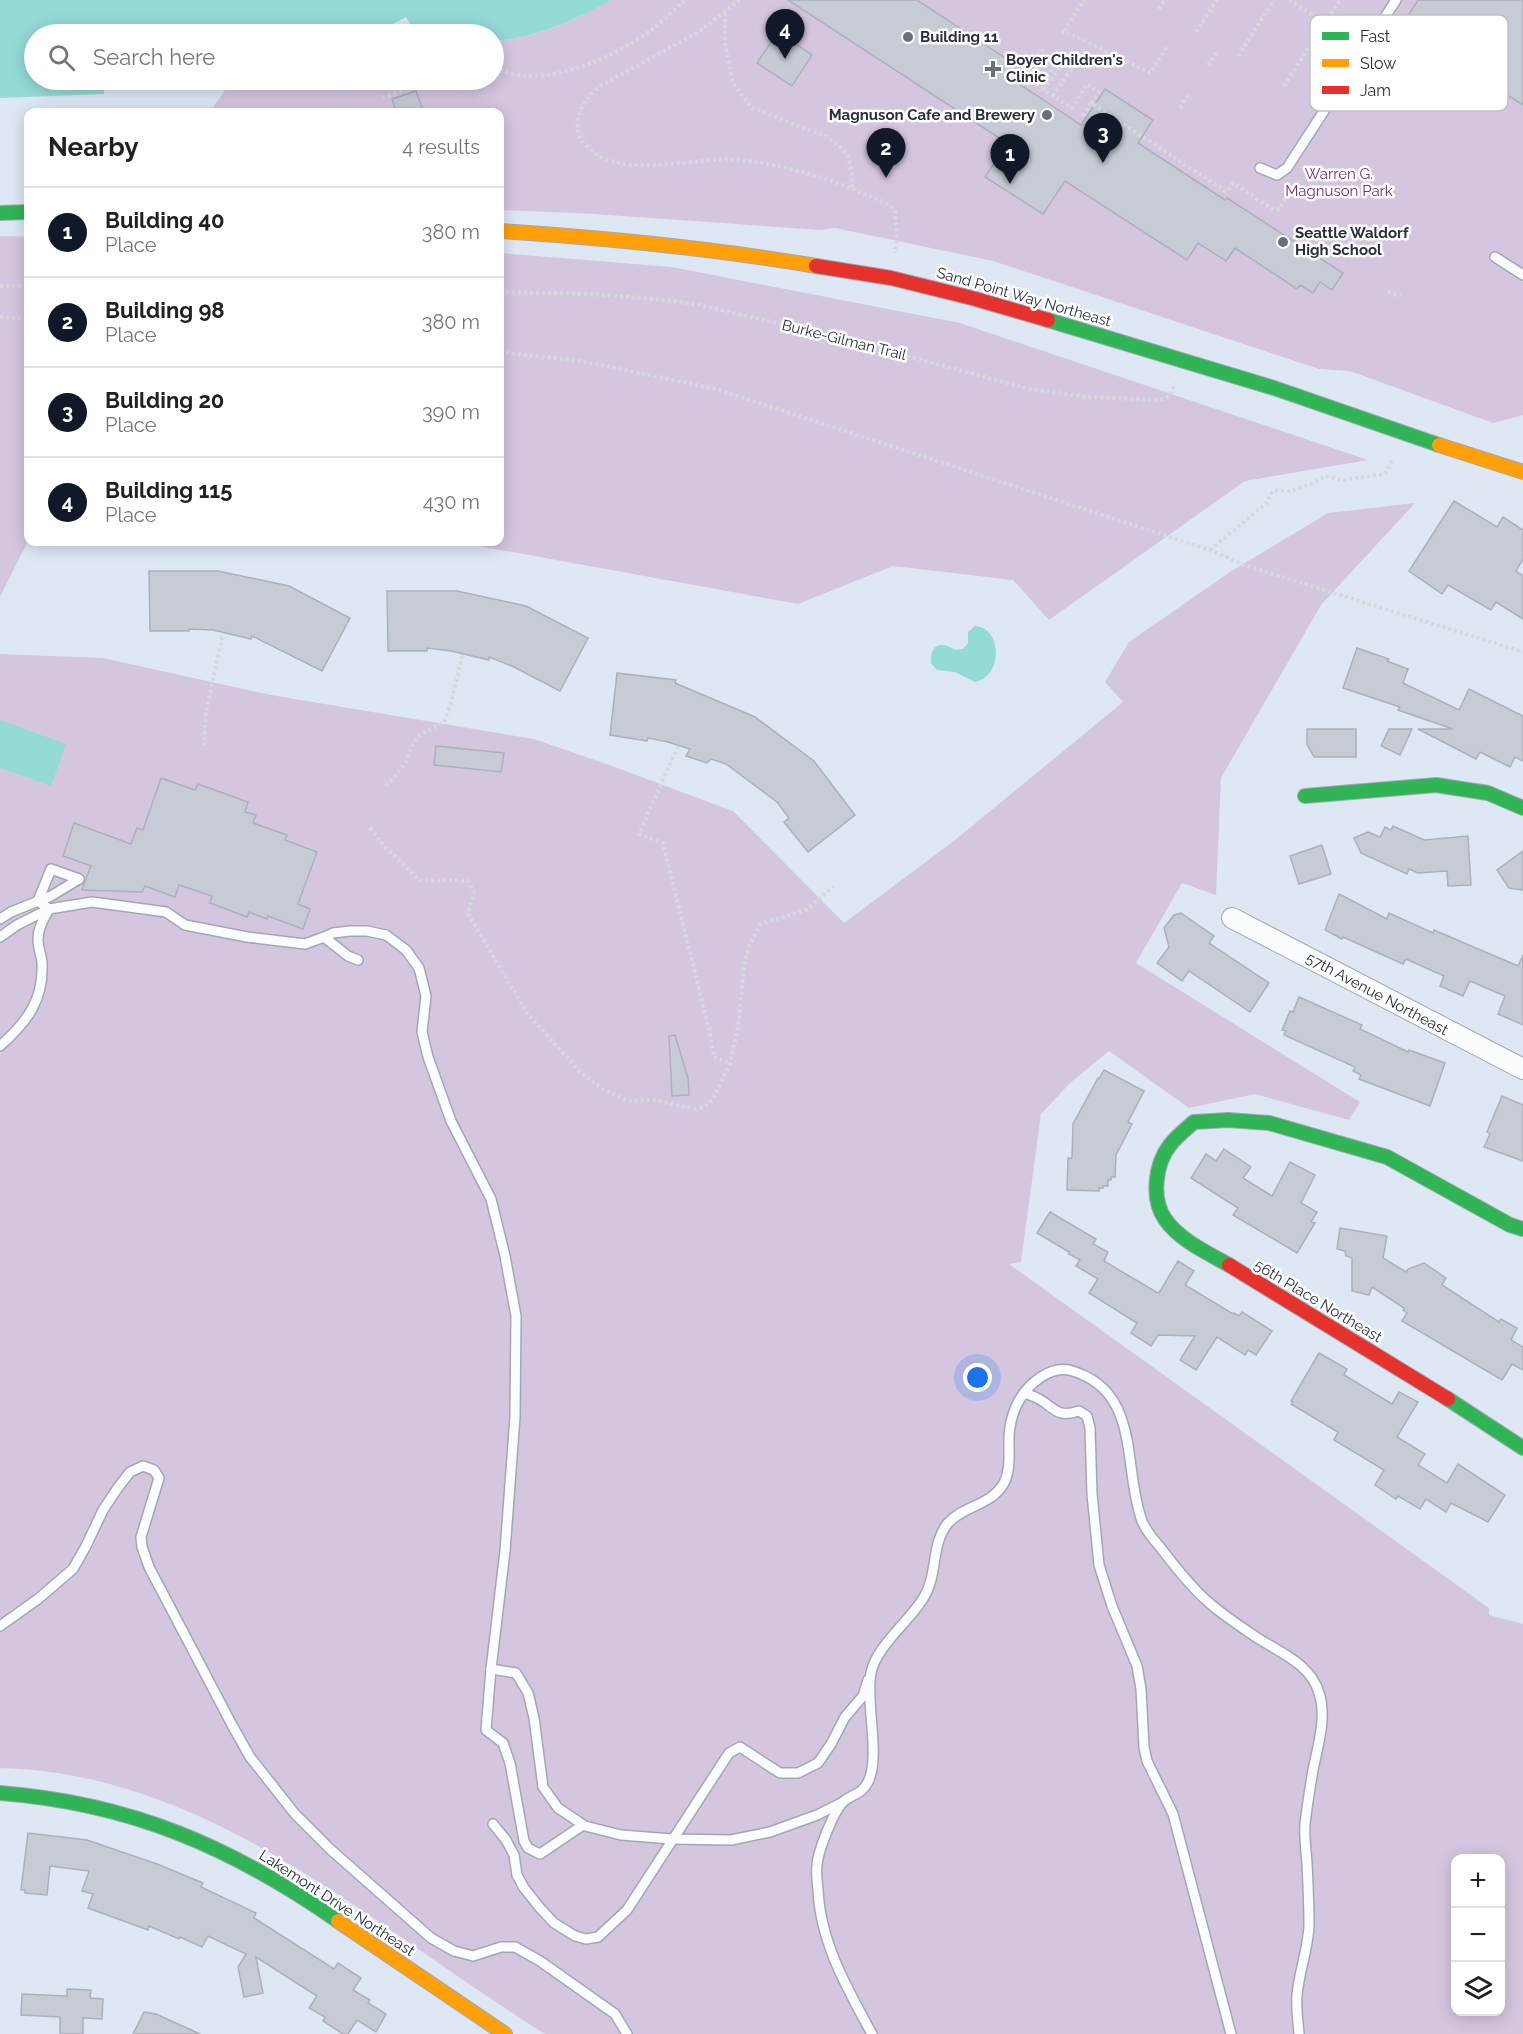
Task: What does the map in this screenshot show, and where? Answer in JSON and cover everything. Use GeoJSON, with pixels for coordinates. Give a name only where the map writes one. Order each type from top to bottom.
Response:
{"type":"FeatureCollection","features":[{"type":"Feature","properties":{"kind":"street"},"geometry":{"type":"LineString","coordinates":[[0,213],[24,212]]}},
{"type":"Feature","properties":{"kind":"street","name":"Sand Point Way Northeast"},"geometry":{"type":"LineString","coordinates":[[504,231],[605,238],[759,256],[891,278],[972,298],[1188,361],[1523,472]]}},
{"type":"Feature","properties":{"kind":"street"},"geometry":{"type":"LineString","coordinates":[[1488,462],[1523,458]]}},
{"type":"Feature","properties":{"kind":"street"},"geometry":{"type":"LineString","coordinates":[[1305,796],[1436,785],[1488,793],[1523,808]]}},
{"type":"Feature","properties":{"kind":"street","name":"57th Avenue Northeast"},"geometry":{"type":"LineString","coordinates":[[1232,918],[1523,1069]]}},
{"type":"Feature","properties":{"kind":"street","name":"56th Place Northeast"},"geometry":{"type":"LineString","coordinates":[[1523,1229],[1510,1225],[1388,1157],[1269,1123],[1228,1120],[1194,1122],[1169,1146],[1156,1176],[1157,1203],[1165,1221],[1184,1238],[1436,1391],[1523,1448]]}},
{"type":"Feature","properties":{"kind":"street","name":"Lakemont Drive Northeast"},"geometry":{"type":"LineString","coordinates":[[0,1793],[24,1794],[100,1807],[153,1823],[198,1841],[249,1866],[290,1890],[505,2034]]}},
{"type":"Feature","properties":{"kind":"lane"},"geometry":{"type":"LineString","coordinates":[[1386,15],[1396,0]]}},
{"type":"Feature","properties":{"kind":"lane"},"geometry":{"type":"LineString","coordinates":[[1260,168],[1277,175],[1287,168],[1324,111]]}},
{"type":"Feature","properties":{"kind":"lane"},"geometry":{"type":"LineString","coordinates":[[1495,257],[1523,275]]}},
{"type":"Feature","properties":{"kind":"lane"},"geometry":{"type":"LineString","coordinates":[[0,919],[38,901],[49,909]]}},
{"type":"Feature","properties":{"kind":"lane"},"geometry":{"type":"LineString","coordinates":[[0,937],[17,925],[49,909],[92,902],[166,912],[185,925],[247,937],[305,944],[333,933],[367,931],[386,935],[406,950],[419,968],[426,996],[423,1032],[429,1057],[451,1121],[491,1199],[516,1316],[514,1417],[505,1551],[490,1669],[486,1730],[503,1743],[510,1763],[524,1841],[528,1848],[540,1854],[583,1825]]}},
{"type":"Feature","properties":{"kind":"lane"},"geometry":{"type":"LineString","coordinates":[[0,1046],[16,1032],[34,1008],[41,987],[42,962],[38,939],[41,924],[49,909]]}},
{"type":"Feature","properties":{"kind":"lane"},"geometry":{"type":"LineString","coordinates":[[324,937],[330,944],[358,960]]}},
{"type":"Feature","properties":{"kind":"lane"},"geometry":{"type":"LineString","coordinates":[[493,1824],[514,1855],[517,1875],[524,1888],[540,1908],[554,1923],[575,1936],[586,1939],[598,1937],[627,1910],[729,1753],[740,1747],[780,1773],[798,1773],[818,1764],[845,1717],[863,1696],[871,1672],[893,1635],[924,1597],[932,1577],[941,1533],[963,1510],[978,1506],[993,1497],[1004,1482],[1010,1463],[1010,1424],[1015,1406],[1038,1378],[1058,1368],[1074,1371],[1092,1380],[1113,1397],[1123,1418],[1135,1499],[1144,1526],[1188,1582],[1206,1600],[1255,1636],[1294,1660],[1311,1675],[1319,1692],[1323,1715],[1304,1830],[1309,1928],[1297,1995],[1299,2034]]}},
{"type":"Feature","properties":{"kind":"lane"},"geometry":{"type":"LineString","coordinates":[[1024,1393],[1039,1399],[1052,1410],[1067,1415],[1079,1411],[1087,1416],[1090,1428],[1092,1494],[1099,1565],[1112,1606],[1137,1666],[1141,1689],[1144,1747],[1148,1761],[1173,1814],[1232,2034]]}},
{"type":"Feature","properties":{"kind":"lane"},"geometry":{"type":"LineString","coordinates":[[0,1626],[38,1599],[73,1569],[87,1546],[103,1510],[130,1472],[143,1466],[154,1470],[159,1478],[141,1537],[149,1567],[250,1757],[295,1814],[339,1857],[432,1938],[454,1951],[473,1956],[501,1947],[516,1947],[540,1961],[615,2014],[627,2034]]}},
{"type":"Feature","properties":{"kind":"lane"},"geometry":{"type":"LineString","coordinates":[[490,1669],[516,1673],[528,1693],[534,1718],[543,1786],[558,1809],[583,1825],[621,1835],[731,1840],[770,1832],[817,1815],[860,1793],[870,1779],[871,1672]]}},
{"type":"Feature","properties":{"kind":"lane"},"geometry":{"type":"LineString","coordinates":[[843,1802],[831,1821],[817,1865],[818,1904],[829,1947],[847,1989],[872,2034]]}},
{"type":"Feature","properties":{"kind":"path"},"geometry":{"type":"LineString","coordinates":[[504,71],[521,76],[541,75],[577,68],[600,60],[651,31],[685,0]]}},
{"type":"Feature","properties":{"kind":"path"},"geometry":{"type":"LineString","coordinates":[[740,0],[697,33],[600,86],[587,98],[580,110],[577,124],[579,137],[591,151],[602,159],[618,163],[655,165],[741,160],[836,182],[890,205],[895,210],[897,237],[891,278]]}},
{"type":"Feature","properties":{"kind":"path"},"geometry":{"type":"LineString","coordinates":[[1084,0],[1063,32],[1150,73],[1167,47]]}},
{"type":"Feature","properties":{"kind":"path"},"geometry":{"type":"LineString","coordinates":[[1158,9],[1164,0]]}},
{"type":"Feature","properties":{"kind":"path"},"geometry":{"type":"LineString","coordinates":[[1196,32],[1217,0]]}},
{"type":"Feature","properties":{"kind":"path"},"geometry":{"type":"LineString","coordinates":[[1238,56],[1274,0]]}},
{"type":"Feature","properties":{"kind":"path"},"geometry":{"type":"LineString","coordinates":[[1289,0],[1312,15]]}},
{"type":"Feature","properties":{"kind":"path"},"geometry":{"type":"LineString","coordinates":[[1330,15],[1340,0]]}},
{"type":"Feature","properties":{"kind":"path"},"geometry":{"type":"LineString","coordinates":[[724,13],[724,44],[733,83],[752,108],[825,136],[839,145],[848,156],[852,173],[852,189]]}},
{"type":"Feature","properties":{"kind":"path"},"geometry":{"type":"LineString","coordinates":[[1044,90],[1064,61],[1060,58],[1043,83],[1028,73],[1045,46]]}},
{"type":"Feature","properties":{"kind":"path"},"geometry":{"type":"LineString","coordinates":[[1284,86],[1310,46]]}},
{"type":"Feature","properties":{"kind":"path"},"geometry":{"type":"LineString","coordinates":[[1208,65],[1218,51]]}},
{"type":"Feature","properties":{"kind":"path"},"geometry":{"type":"LineString","coordinates":[[1053,96],[1081,54]]}},
{"type":"Feature","properties":{"kind":"path"},"geometry":{"type":"LineString","coordinates":[[1036,85],[1072,108],[1087,84],[1099,92],[1083,116]]}},
{"type":"Feature","properties":{"kind":"path"},"geometry":{"type":"LineString","coordinates":[[382,98],[403,90]]}},
{"type":"Feature","properties":{"kind":"path"},"geometry":{"type":"LineString","coordinates":[[1180,108],[1189,94]]}},
{"type":"Feature","properties":{"kind":"path"},"geometry":{"type":"LineString","coordinates":[[1091,103],[1227,192],[1233,183],[1274,210],[1279,209],[1303,172]]}},
{"type":"Feature","properties":{"kind":"path"},"geometry":{"type":"LineString","coordinates":[[0,285],[24,286]]}},
{"type":"Feature","properties":{"kind":"path","name":"Burke-Gilman Trail"},"geometry":{"type":"LineString","coordinates":[[504,292],[589,294],[700,305],[836,337],[1041,391],[1087,397],[1160,400],[1170,396],[1176,382]]}},
{"type":"Feature","properties":{"kind":"path"},"geometry":{"type":"LineString","coordinates":[[1388,292],[1401,296]]}},
{"type":"Feature","properties":{"kind":"path"},"geometry":{"type":"LineString","coordinates":[[0,317],[24,318]]}},
{"type":"Feature","properties":{"kind":"path"},"geometry":{"type":"LineString","coordinates":[[504,352],[581,361],[716,389],[1210,550],[1244,565],[1523,652]]}},
{"type":"Feature","properties":{"kind":"path"},"geometry":{"type":"LineString","coordinates":[[1210,550],[1268,502],[1270,494],[1275,489],[1290,491],[1325,476],[1341,480],[1385,474],[1392,460]]}},
{"type":"Feature","properties":{"kind":"path"},"geometry":{"type":"LineString","coordinates":[[204,746],[206,712],[223,633]]}},
{"type":"Feature","properties":{"kind":"path"},"geometry":{"type":"LineString","coordinates":[[386,786],[407,761],[417,736],[444,722],[464,654]]}},
{"type":"Feature","properties":{"kind":"path"},"geometry":{"type":"LineString","coordinates":[[678,746],[639,834],[663,843],[714,1057],[730,1064]]}},
{"type":"Feature","properties":{"kind":"path"},"geometry":{"type":"LineString","coordinates":[[370,828],[384,846],[420,881],[468,881],[474,893],[468,914],[527,1013],[581,1073],[604,1090],[628,1101],[653,1100],[696,1109],[705,1107],[714,1097],[730,1064],[738,1026],[744,966],[750,944],[761,924],[806,910],[834,886]]}},
{"type":"Feature","properties":{"kind":"green space","name":"Warren G. Magnuson Park"},"geometry":{"type":"Polygon","coordinates":[[[612,0],[1523,0],[1523,415],[1493,423],[1350,371],[1319,369],[993,261],[835,228],[820,230],[594,214],[504,210],[504,108],[213,108],[225,90],[504,90],[504,40],[540,32],[570,21],[612,0]]]}},
{"type":"Feature","properties":{"kind":"green space"},"geometry":{"type":"Polygon","coordinates":[[[0,236],[24,237],[26,546],[0,597],[0,236]]]}},
{"type":"Feature","properties":{"kind":"green space"},"geometry":{"type":"Polygon","coordinates":[[[504,253],[672,267],[960,323],[1368,460],[1245,481],[1049,620],[1013,580],[893,566],[798,604],[479,546],[504,546],[504,253]]]}},
{"type":"Feature","properties":{"kind":"green space"},"geometry":{"type":"Polygon","coordinates":[[[1415,503],[1321,605],[1221,778],[1216,895],[1182,883],[1136,963],[1360,1102],[1349,1120],[1255,1094],[1189,1108],[1109,1051],[1070,1083],[1041,1114],[1021,1262],[1009,1264],[1489,1608],[1489,1615],[1523,1624],[1523,2034],[545,2034],[288,1863],[221,1826],[151,1797],[77,1777],[0,1768],[0,654],[103,658],[271,695],[534,739],[733,811],[844,923],[955,840],[1123,702],[1105,682],[1129,642],[1230,572],[1328,513],[1415,503]]]}},
{"type":"Feature","properties":{"kind":"shaded area"},"geometry":{"type":"Polygon","coordinates":[[[0,0],[612,0],[569,21],[539,32],[504,40],[504,24],[24,24],[24,90],[104,90],[104,94],[0,98],[0,0]]]}},
{"type":"Feature","properties":{"kind":"shaded area"},"geometry":{"type":"Polygon","coordinates":[[[975,626],[984,629],[995,643],[995,663],[991,671],[984,678],[975,682],[955,672],[937,670],[931,663],[934,648],[945,645],[955,650],[963,649],[968,643],[968,632],[975,626]]]}},
{"type":"Feature","properties":{"kind":"shaded area"},"geometry":{"type":"Polygon","coordinates":[[[0,720],[66,744],[51,786],[0,768],[0,720]]]}},
{"type":"Feature","properties":{"kind":"pier"},"geometry":{"type":"Polygon","coordinates":[[[406,17],[410,24],[393,24],[406,17]]]}},
{"type":"Feature","properties":{"kind":"building"},"geometry":{"type":"Polygon","coordinates":[[[788,0],[917,0],[1022,69],[1015,81],[1081,125],[1105,89],[1153,120],[1138,143],[1343,273],[1332,290],[1320,282],[1313,293],[1300,285],[1297,289],[1235,248],[1226,261],[1198,243],[1187,260],[1065,181],[1043,214],[985,177],[1007,143],[788,0]]]}},
{"type":"Feature","properties":{"kind":"building"},"geometry":{"type":"Polygon","coordinates":[[[1418,0],[1523,0],[1523,105],[1508,95],[1508,15],[1409,15],[1418,0]]]}},
{"type":"Feature","properties":{"kind":"building"},"geometry":{"type":"Polygon","coordinates":[[[778,32],[812,55],[792,86],[757,63],[778,32]]]}},
{"type":"Feature","properties":{"kind":"building"},"geometry":{"type":"Polygon","coordinates":[[[416,91],[422,108],[395,108],[392,99],[416,91]]]}},
{"type":"Feature","properties":{"kind":"building"},"geometry":{"type":"Polygon","coordinates":[[[1454,501],[1497,527],[1503,517],[1523,530],[1523,559],[1516,571],[1523,576],[1523,619],[1496,602],[1491,610],[1448,585],[1442,594],[1409,571],[1454,501]]]}},
{"type":"Feature","properties":{"kind":"building"},"geometry":{"type":"Polygon","coordinates":[[[149,571],[218,571],[289,586],[350,618],[322,671],[252,636],[251,639],[213,630],[150,631],[149,571]]]}},
{"type":"Feature","properties":{"kind":"building"},"geometry":{"type":"Polygon","coordinates":[[[387,591],[457,591],[526,606],[588,638],[560,691],[512,666],[489,657],[489,660],[427,648],[427,651],[388,651],[387,591]]]}},
{"type":"Feature","properties":{"kind":"building"},"geometry":{"type":"Polygon","coordinates":[[[1357,648],[1389,659],[1387,661],[1408,669],[1403,683],[1459,710],[1469,689],[1523,716],[1523,761],[1515,757],[1510,767],[1480,752],[1476,759],[1418,729],[1453,729],[1398,710],[1400,707],[1343,688],[1357,648]]]}},
{"type":"Feature","properties":{"kind":"building"},"geometry":{"type":"Polygon","coordinates":[[[617,673],[676,680],[675,683],[755,717],[814,761],[855,815],[808,852],[784,822],[789,818],[777,802],[726,764],[711,759],[707,763],[686,756],[690,749],[668,742],[610,735],[617,673]]]}},
{"type":"Feature","properties":{"kind":"building"},"geometry":{"type":"Polygon","coordinates":[[[1307,729],[1356,729],[1356,757],[1314,757],[1307,744],[1307,729]]]}},
{"type":"Feature","properties":{"kind":"building"},"geometry":{"type":"Polygon","coordinates":[[[1389,729],[1412,729],[1400,755],[1381,746],[1389,729]]]}},
{"type":"Feature","properties":{"kind":"building"},"geometry":{"type":"Polygon","coordinates":[[[436,746],[504,753],[501,772],[434,765],[436,746]]]}},
{"type":"Feature","properties":{"kind":"building"},"geometry":{"type":"Polygon","coordinates":[[[161,778],[195,790],[198,784],[248,802],[245,812],[256,815],[253,823],[287,835],[285,840],[317,852],[298,904],[310,909],[303,929],[268,916],[267,919],[249,912],[247,917],[210,903],[212,896],[179,885],[175,897],[145,886],[142,892],[82,890],[91,866],[63,856],[74,823],[131,844],[137,828],[143,830],[161,778]]]}},
{"type":"Feature","properties":{"kind":"building"},"geometry":{"type":"Polygon","coordinates":[[[1393,826],[1424,840],[1468,836],[1471,885],[1448,886],[1447,871],[1418,873],[1409,869],[1407,874],[1361,853],[1354,838],[1368,832],[1380,837],[1385,827],[1391,830],[1393,826]]]}},
{"type":"Feature","properties":{"kind":"building"},"geometry":{"type":"Polygon","coordinates":[[[1322,845],[1331,874],[1299,884],[1290,856],[1322,845]]]}},
{"type":"Feature","properties":{"kind":"building"},"geometry":{"type":"Polygon","coordinates":[[[1523,851],[1523,890],[1509,888],[1497,870],[1523,851]]]}},
{"type":"Feature","properties":{"kind":"building"},"geometry":{"type":"Polygon","coordinates":[[[1339,894],[1387,919],[1389,913],[1518,966],[1523,955],[1523,1025],[1498,1014],[1505,996],[1470,981],[1463,996],[1440,986],[1444,976],[1406,959],[1403,964],[1325,930],[1339,894]]]}},
{"type":"Feature","properties":{"kind":"building"},"geometry":{"type":"Polygon","coordinates":[[[1181,913],[1214,936],[1209,943],[1269,983],[1250,1012],[1189,971],[1182,981],[1157,963],[1169,947],[1164,928],[1174,915],[1181,913]]]}},
{"type":"Feature","properties":{"kind":"building"},"geometry":{"type":"Polygon","coordinates":[[[1299,997],[1362,1025],[1360,1029],[1408,1052],[1409,1050],[1445,1063],[1430,1106],[1359,1079],[1361,1075],[1353,1071],[1355,1067],[1284,1035],[1286,1031],[1282,1030],[1299,997]]]}},
{"type":"Feature","properties":{"kind":"building"},"geometry":{"type":"Polygon","coordinates":[[[675,1035],[688,1078],[689,1095],[672,1096],[669,1036],[675,1035]]]}},
{"type":"Feature","properties":{"kind":"building"},"geometry":{"type":"Polygon","coordinates":[[[1104,1070],[1144,1091],[1128,1122],[1132,1124],[1116,1155],[1115,1177],[1108,1180],[1108,1186],[1099,1188],[1099,1191],[1067,1190],[1068,1158],[1072,1158],[1073,1124],[1104,1070]]]}},
{"type":"Feature","properties":{"kind":"building"},"geometry":{"type":"Polygon","coordinates":[[[1502,1096],[1523,1105],[1523,1161],[1484,1147],[1490,1134],[1487,1132],[1502,1096]]]}},
{"type":"Feature","properties":{"kind":"building"},"geometry":{"type":"Polygon","coordinates":[[[1224,1149],[1251,1167],[1243,1178],[1272,1196],[1290,1162],[1315,1175],[1301,1203],[1317,1212],[1311,1222],[1315,1223],[1297,1253],[1233,1215],[1238,1208],[1191,1178],[1206,1154],[1216,1161],[1224,1149]]]}},
{"type":"Feature","properties":{"kind":"building"},"geometry":{"type":"Polygon","coordinates":[[[1050,1212],[1096,1239],[1093,1244],[1108,1252],[1104,1261],[1156,1292],[1159,1293],[1178,1261],[1194,1271],[1185,1285],[1233,1314],[1239,1316],[1242,1312],[1272,1331],[1256,1355],[1248,1350],[1245,1355],[1217,1337],[1196,1370],[1180,1360],[1195,1336],[1158,1335],[1151,1346],[1131,1333],[1137,1323],[1089,1293],[1098,1279],[1076,1266],[1080,1260],[1037,1233],[1050,1212]]]}},
{"type":"Feature","properties":{"kind":"building"},"geometry":{"type":"Polygon","coordinates":[[[1340,1228],[1387,1236],[1383,1258],[1406,1272],[1424,1263],[1446,1278],[1442,1285],[1499,1322],[1501,1319],[1517,1328],[1511,1340],[1523,1347],[1523,1370],[1512,1364],[1502,1380],[1402,1321],[1407,1313],[1403,1310],[1404,1308],[1372,1287],[1369,1295],[1352,1291],[1352,1258],[1346,1256],[1345,1251],[1337,1249],[1340,1228]]]}},
{"type":"Feature","properties":{"kind":"building"},"geometry":{"type":"Polygon","coordinates":[[[1319,1353],[1347,1369],[1344,1375],[1392,1404],[1399,1392],[1418,1402],[1397,1437],[1425,1454],[1418,1465],[1447,1483],[1458,1464],[1505,1495],[1488,1522],[1451,1503],[1446,1512],[1426,1499],[1420,1509],[1398,1496],[1396,1499],[1375,1485],[1384,1470],[1334,1440],[1338,1432],[1291,1404],[1319,1353]]]}},
{"type":"Feature","properties":{"kind":"building"},"geometry":{"type":"Polygon","coordinates":[[[28,1833],[87,1840],[157,1864],[203,1883],[201,1887],[256,1913],[254,1918],[334,1969],[338,1963],[361,1978],[353,1990],[370,2000],[368,2003],[386,2014],[376,2032],[357,2020],[348,2034],[343,2034],[323,2021],[325,2017],[309,2008],[317,1996],[256,1957],[263,1993],[244,1997],[238,1967],[246,1954],[208,1936],[202,1947],[149,1926],[148,1930],[88,1908],[93,1894],[82,1891],[89,1871],[50,1866],[47,1895],[25,1893],[25,1890],[21,1890],[28,1833]]]}},
{"type":"Feature","properties":{"kind":"building"},"geometry":{"type":"Polygon","coordinates":[[[67,1989],[91,1990],[90,1998],[103,1999],[102,2019],[83,2018],[83,2034],[60,2034],[60,2017],[21,2015],[22,1994],[67,1996],[67,1989]]]}},
{"type":"Feature","properties":{"kind":"building"},"geometry":{"type":"Polygon","coordinates":[[[144,2012],[156,2014],[200,2034],[133,2034],[144,2012]]]}},
{"type":"Feature","properties":{"kind":"traffic: fast"},"geometry":{"type":"LineString","coordinates":[[0,213],[24,212]]}},
{"type":"Feature","properties":{"kind":"traffic: fast"},"geometry":{"type":"LineString","coordinates":[[1048,320],[1274,388],[1439,445]]}},
{"type":"Feature","properties":{"kind":"traffic: fast"},"geometry":{"type":"LineString","coordinates":[[1305,796],[1436,785],[1488,793],[1523,808]]}},
{"type":"Feature","properties":{"kind":"traffic: fast"},"geometry":{"type":"LineString","coordinates":[[1229,1265],[1194,1245],[1171,1227],[1158,1202],[1156,1192],[1158,1171],[1165,1153],[1170,1145],[1194,1122],[1228,1120],[1269,1123],[1387,1157],[1510,1225],[1523,1229]]}},
{"type":"Feature","properties":{"kind":"traffic: fast"},"geometry":{"type":"LineString","coordinates":[[1448,1399],[1523,1448]]}},
{"type":"Feature","properties":{"kind":"traffic: fast"},"geometry":{"type":"LineString","coordinates":[[0,1793],[48,1798],[93,1807],[136,1818],[178,1833],[259,1871],[338,1921]]}},
{"type":"Feature","properties":{"kind":"traffic: slow"},"geometry":{"type":"LineString","coordinates":[[504,231],[658,244],[816,266]]}},
{"type":"Feature","properties":{"kind":"traffic: slow"},"geometry":{"type":"LineString","coordinates":[[1439,445],[1523,472]]}},
{"type":"Feature","properties":{"kind":"traffic: slow"},"geometry":{"type":"LineString","coordinates":[[338,1921],[505,2034]]}},
{"type":"Feature","properties":{"kind":"traffic: jam"},"geometry":{"type":"LineString","coordinates":[[816,266],[891,278],[1048,320]]}},
{"type":"Feature","properties":{"kind":"traffic: jam"},"geometry":{"type":"LineString","coordinates":[[1229,1265],[1448,1399]]}},
{"type":"Feature","properties":{"kind":"place","name":"Building 11"},"geometry":{"type":"Point","coordinates":[908,37]}},
{"type":"Feature","properties":{"kind":"place","name":"Building 115"},"geometry":{"type":"Point","coordinates":[785,59]}},
{"type":"Feature","properties":{"kind":"place","name":"Boyer Children's Clinic"},"geometry":{"type":"Point","coordinates":[993,69]}},
{"type":"Feature","properties":{"kind":"place","name":"Magnuson Cafe and Brewery"},"geometry":{"type":"Point","coordinates":[1047,115]}},
{"type":"Feature","properties":{"kind":"place","name":"Building 20"},"geometry":{"type":"Point","coordinates":[1103,163]}},
{"type":"Feature","properties":{"kind":"place","name":"Building 98"},"geometry":{"type":"Point","coordinates":[886,178]}},
{"type":"Feature","properties":{"kind":"place","name":"Building 40"},"geometry":{"type":"Point","coordinates":[1010,184]}},
{"type":"Feature","properties":{"kind":"place","name":"Seattle Waldorf High School"},"geometry":{"type":"Point","coordinates":[1283,242]}}]}
